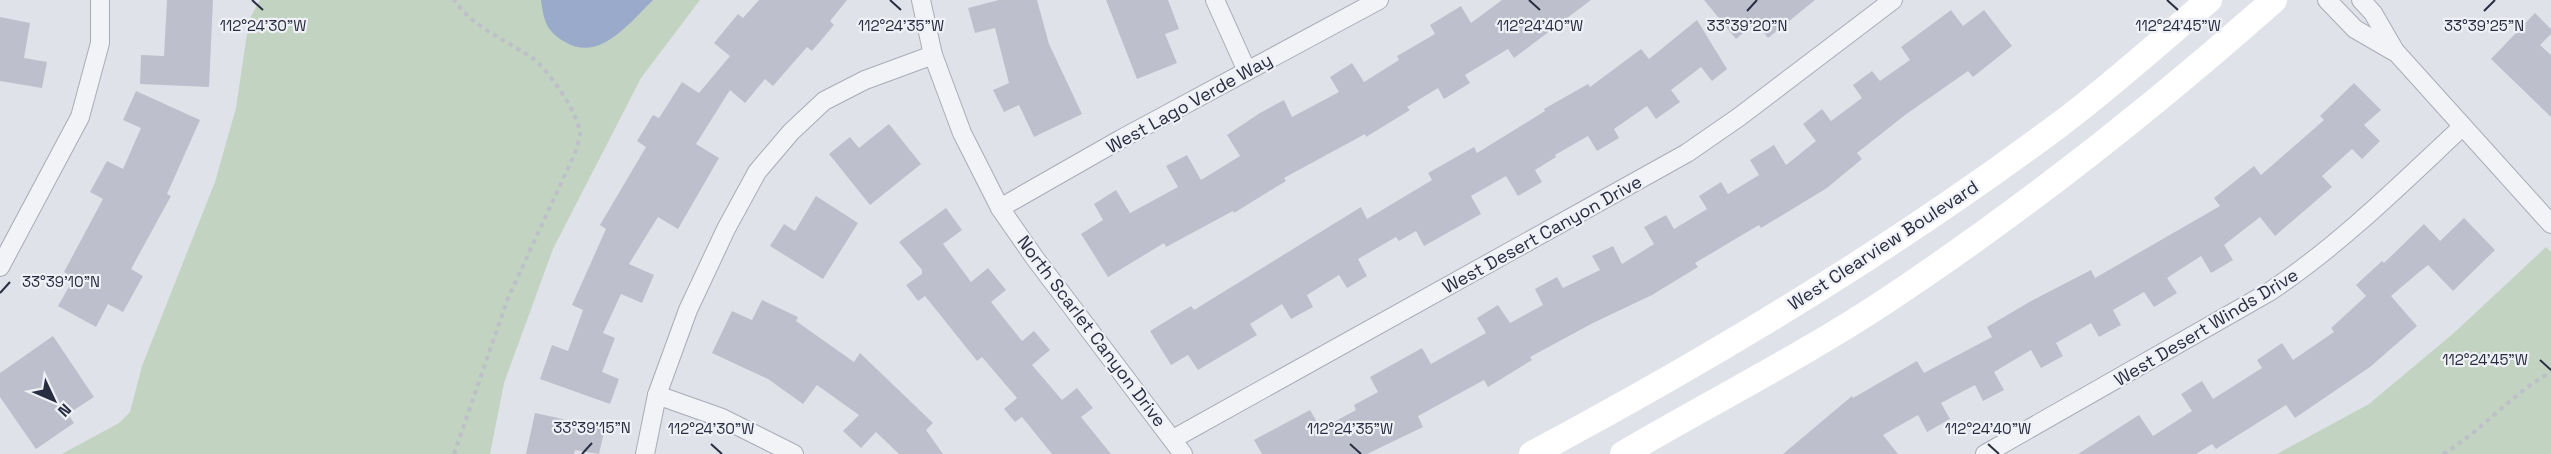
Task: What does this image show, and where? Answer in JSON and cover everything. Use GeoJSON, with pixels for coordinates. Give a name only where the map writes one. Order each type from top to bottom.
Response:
{"type":"FeatureCollection","features":[{"type":"Feature","properties":{"kind":"street"},"geometry":{"type":"LineString","coordinates":[[0,267],[80,117],[100,43],[100,0]]}},
{"type":"Feature","properties":{"kind":"street","name":"North Scarlet Canyon Drive"},"geometry":{"type":"LineString","coordinates":[[921,0],[933,55],[962,133],[1000,208],[1178,447]]}},
{"type":"Feature","properties":{"kind":"street"},"geometry":{"type":"LineString","coordinates":[[1215,0],[1247,71]]}},
{"type":"Feature","properties":{"kind":"street","name":"West Lago Verde Way"},"geometry":{"type":"LineString","coordinates":[[1000,208],[1379,0]]}},
{"type":"Feature","properties":{"kind":"street","name":"West Desert Canyon Drive"},"geometry":{"type":"LineString","coordinates":[[1178,447],[1687,153],[1739,117],[1893,0]]}},
{"type":"Feature","properties":{"kind":"street","name":"West Clearview Boulevard"},"geometry":{"type":"LineString","coordinates":[[1532,454],[1740,337],[1902,235],[2060,124],[2209,0]]}},
{"type":"Feature","properties":{"kind":"street"},"geometry":{"type":"LineString","coordinates":[[1623,454],[1819,343],[1886,301],[1962,248],[2110,140],[2274,0]]}},
{"type":"Feature","properties":{"kind":"street"},"geometry":{"type":"LineString","coordinates":[[2326,0],[2355,29],[2395,51]]}},
{"type":"Feature","properties":{"kind":"street"},"geometry":{"type":"LineString","coordinates":[[2361,0],[2373,13],[2395,51],[2462,128],[2551,224]]}},
{"type":"Feature","properties":{"kind":"street"},"geometry":{"type":"LineString","coordinates":[[645,454],[657,395],[688,310],[726,229],[757,172],[791,132],[824,101],[865,80],[933,55]]}},
{"type":"Feature","properties":{"kind":"street","name":"West Desert Winds Drive"},"geometry":{"type":"LineString","coordinates":[[1985,454],[2269,292],[2306,268],[2351,231],[2462,128]]}},
{"type":"Feature","properties":{"kind":"street"},"geometry":{"type":"LineString","coordinates":[[657,395],[722,418],[794,454]]}},
{"type":"Feature","properties":{"kind":"path"},"geometry":{"type":"LineString","coordinates":[[454,0],[473,22],[533,58],[546,71],[573,114],[580,135],[571,163],[508,298],[454,454]]}},
{"type":"Feature","properties":{"kind":"path"},"geometry":{"type":"LineString","coordinates":[[2444,454],[2468,438],[2524,390],[2551,372]]}},
{"type":"Feature","properties":{"kind":"green space"},"geometry":{"type":"Polygon","coordinates":[[[260,0],[700,0],[641,78],[553,249],[504,383],[490,454],[62,454],[119,423],[130,412],[142,366],[215,182],[236,108],[249,20],[260,0]]]}},
{"type":"Feature","properties":{"kind":"green space"},"geometry":{"type":"Polygon","coordinates":[[[2546,247],[2551,252],[2551,454],[2277,454],[2369,404],[2455,332],[2546,247]]]}},
{"type":"Feature","properties":{"kind":"water"},"geometry":{"type":"Polygon","coordinates":[[[541,0],[653,0],[624,28],[602,44],[578,47],[565,42],[550,29],[545,20],[541,0]]]}},
{"type":"Feature","properties":{"kind":"building"},"geometry":{"type":"Polygon","coordinates":[[[167,0],[213,0],[209,87],[140,84],[141,55],[164,56],[167,0]]]}},
{"type":"Feature","properties":{"kind":"building"},"geometry":{"type":"Polygon","coordinates":[[[759,0],[847,0],[830,21],[834,25],[812,51],[807,47],[773,86],[765,79],[745,103],[730,90],[696,144],[719,158],[678,229],[658,217],[629,264],[654,275],[642,303],[621,294],[603,333],[615,338],[602,372],[619,379],[610,404],[540,379],[552,345],[568,351],[583,310],[572,305],[606,229],[600,225],[646,147],[637,141],[653,115],[659,118],[682,82],[699,93],[730,56],[714,43],[738,14],[743,18],[759,0]]]}},
{"type":"Feature","properties":{"kind":"building"},"geometry":{"type":"Polygon","coordinates":[[[999,0],[1037,0],[1049,44],[1082,114],[1034,137],[1019,105],[1004,112],[993,90],[1009,83],[995,28],[975,33],[968,8],[999,0]]]}},
{"type":"Feature","properties":{"kind":"building"},"geometry":{"type":"Polygon","coordinates":[[[1106,0],[1168,0],[1179,29],[1165,34],[1177,63],[1137,79],[1106,0]]]}},
{"type":"Feature","properties":{"kind":"building"},"geometry":{"type":"Polygon","coordinates":[[[1502,0],[1591,0],[1514,58],[1508,49],[1465,75],[1470,83],[1444,99],[1438,88],[1407,107],[1410,110],[1366,137],[1365,134],[1284,178],[1286,181],[1234,213],[1233,211],[1166,247],[1164,243],[1108,277],[1081,234],[1103,220],[1094,204],[1116,190],[1130,213],[1178,187],[1166,166],[1187,155],[1201,180],[1240,156],[1227,135],[1260,113],[1284,100],[1292,117],[1339,92],[1330,77],[1352,63],[1364,82],[1399,60],[1397,56],[1435,34],[1430,25],[1461,6],[1471,23],[1502,0]]]}},
{"type":"Feature","properties":{"kind":"building"},"geometry":{"type":"Polygon","coordinates":[[[1704,0],[1815,0],[1768,38],[1756,22],[1736,39],[1704,0]]]}},
{"type":"Feature","properties":{"kind":"building"},"geometry":{"type":"Polygon","coordinates":[[[1951,10],[1963,26],[1984,10],[2012,46],[1973,77],[1968,71],[1905,115],[1857,153],[1862,159],[1827,188],[1761,228],[1759,225],[1695,263],[1698,267],[1652,295],[1530,357],[1532,360],[1488,387],[1484,380],[1418,416],[1423,427],[1367,454],[1262,454],[1254,440],[1310,410],[1321,429],[1356,410],[1354,405],[1378,392],[1370,377],[1422,348],[1431,364],[1486,333],[1477,318],[1498,305],[1510,323],[1543,305],[1535,289],[1557,277],[1563,288],[1600,270],[1592,256],[1613,246],[1622,264],[1654,244],[1644,227],[1666,215],[1674,229],[1707,209],[1699,196],[1721,182],[1728,194],[1759,175],[1750,160],[1774,145],[1786,165],[1816,141],[1803,124],[1822,109],[1831,121],[1862,98],[1853,85],[1872,71],[1880,81],[1910,60],[1901,47],[1951,10]]]}},
{"type":"Feature","properties":{"kind":"building"},"geometry":{"type":"Polygon","coordinates":[[[2535,13],[2551,29],[2551,34],[2540,45],[2551,55],[2551,117],[2491,59],[2535,13]]]}},
{"type":"Feature","properties":{"kind":"building"},"geometry":{"type":"Polygon","coordinates":[[[0,17],[30,23],[24,58],[47,62],[42,88],[0,81],[0,17]]]}},
{"type":"Feature","properties":{"kind":"building"},"geometry":{"type":"Polygon","coordinates":[[[1697,20],[1727,69],[1712,81],[1701,67],[1671,90],[1680,102],[1656,119],[1647,106],[1614,129],[1619,138],[1597,151],[1588,136],[1555,155],[1556,157],[1535,170],[1542,182],[1518,196],[1506,176],[1471,196],[1481,214],[1424,246],[1416,231],[1399,241],[1396,237],[1358,259],[1367,276],[1347,288],[1339,275],[1307,295],[1313,307],[1291,319],[1282,304],[1250,324],[1257,335],[1198,370],[1188,355],[1171,365],[1150,331],[1191,306],[1194,310],[1361,207],[1367,219],[1432,180],[1428,173],[1474,147],[1477,153],[1545,111],[1544,109],[1588,84],[1590,87],[1641,49],[1649,59],[1697,20]]]}},
{"type":"Feature","properties":{"kind":"building"},"geometry":{"type":"Polygon","coordinates":[[[2354,83],[2381,110],[2364,125],[2380,141],[2362,159],[2352,149],[2322,176],[2332,187],[2275,236],[2260,217],[2224,245],[2233,260],[2211,273],[2201,256],[2167,278],[2177,293],[2154,307],[2144,292],[2113,310],[2121,325],[2099,337],[2091,323],[2056,343],[2063,356],[2041,368],[2031,350],[1994,372],[2004,390],[1983,401],[1975,385],[1941,403],[1950,419],[1927,432],[1918,415],[1883,435],[1898,454],[1783,454],[1852,396],[1853,398],[1917,361],[1924,373],[1992,337],[1987,327],[2031,301],[2091,270],[2095,278],[2220,206],[2214,198],[2254,166],[2261,175],[2324,120],[2320,116],[2354,83]]]}},
{"type":"Feature","properties":{"kind":"building"},"geometry":{"type":"Polygon","coordinates":[[[136,91],[200,120],[167,194],[171,196],[131,269],[143,276],[123,312],[108,304],[96,327],[58,306],[74,278],[64,272],[103,199],[90,192],[107,161],[123,169],[141,128],[123,120],[136,91]]]}},
{"type":"Feature","properties":{"kind":"building"},"geometry":{"type":"Polygon","coordinates":[[[889,124],[921,164],[870,205],[829,154],[850,137],[859,148],[889,124]]]}},
{"type":"Feature","properties":{"kind":"building"},"geometry":{"type":"Polygon","coordinates":[[[816,196],[858,223],[823,279],[770,246],[784,224],[795,231],[816,196]]]}},
{"type":"Feature","properties":{"kind":"building"},"geometry":{"type":"Polygon","coordinates":[[[946,208],[962,230],[943,244],[971,282],[988,268],[1006,290],[991,302],[1022,341],[1034,331],[1050,350],[1032,365],[1062,400],[1077,388],[1093,408],[1081,417],[1111,454],[1052,454],[1022,417],[1015,422],[1004,409],[1017,398],[982,357],[977,361],[925,296],[918,301],[906,285],[922,274],[922,270],[899,242],[946,208]]]}},
{"type":"Feature","properties":{"kind":"building"},"geometry":{"type":"Polygon","coordinates":[[[2464,218],[2495,250],[2453,291],[2428,265],[2418,273],[2391,296],[2417,326],[2370,367],[2295,418],[2286,405],[2216,449],[2212,444],[2196,454],[2078,454],[2139,415],[2153,436],[2192,411],[2181,394],[2202,381],[2213,399],[2262,368],[2257,360],[2282,343],[2293,360],[2334,332],[2331,328],[2366,296],[2356,285],[2382,261],[2384,263],[2424,224],[2440,241],[2464,218]]]}},
{"type":"Feature","properties":{"kind":"building"},"geometry":{"type":"Polygon","coordinates":[[[762,300],[798,317],[796,321],[854,362],[860,353],[933,423],[926,430],[943,454],[899,454],[876,432],[861,448],[843,431],[859,415],[817,385],[803,404],[768,379],[712,353],[732,311],[752,320],[762,300]]]}},
{"type":"Feature","properties":{"kind":"building"},"geometry":{"type":"Polygon","coordinates":[[[53,336],[94,397],[68,414],[74,423],[36,449],[0,397],[0,373],[53,336]]]}},
{"type":"Feature","properties":{"kind":"building"},"geometry":{"type":"Polygon","coordinates":[[[535,413],[605,428],[599,454],[575,450],[574,454],[526,454],[535,413]]]}}]}
